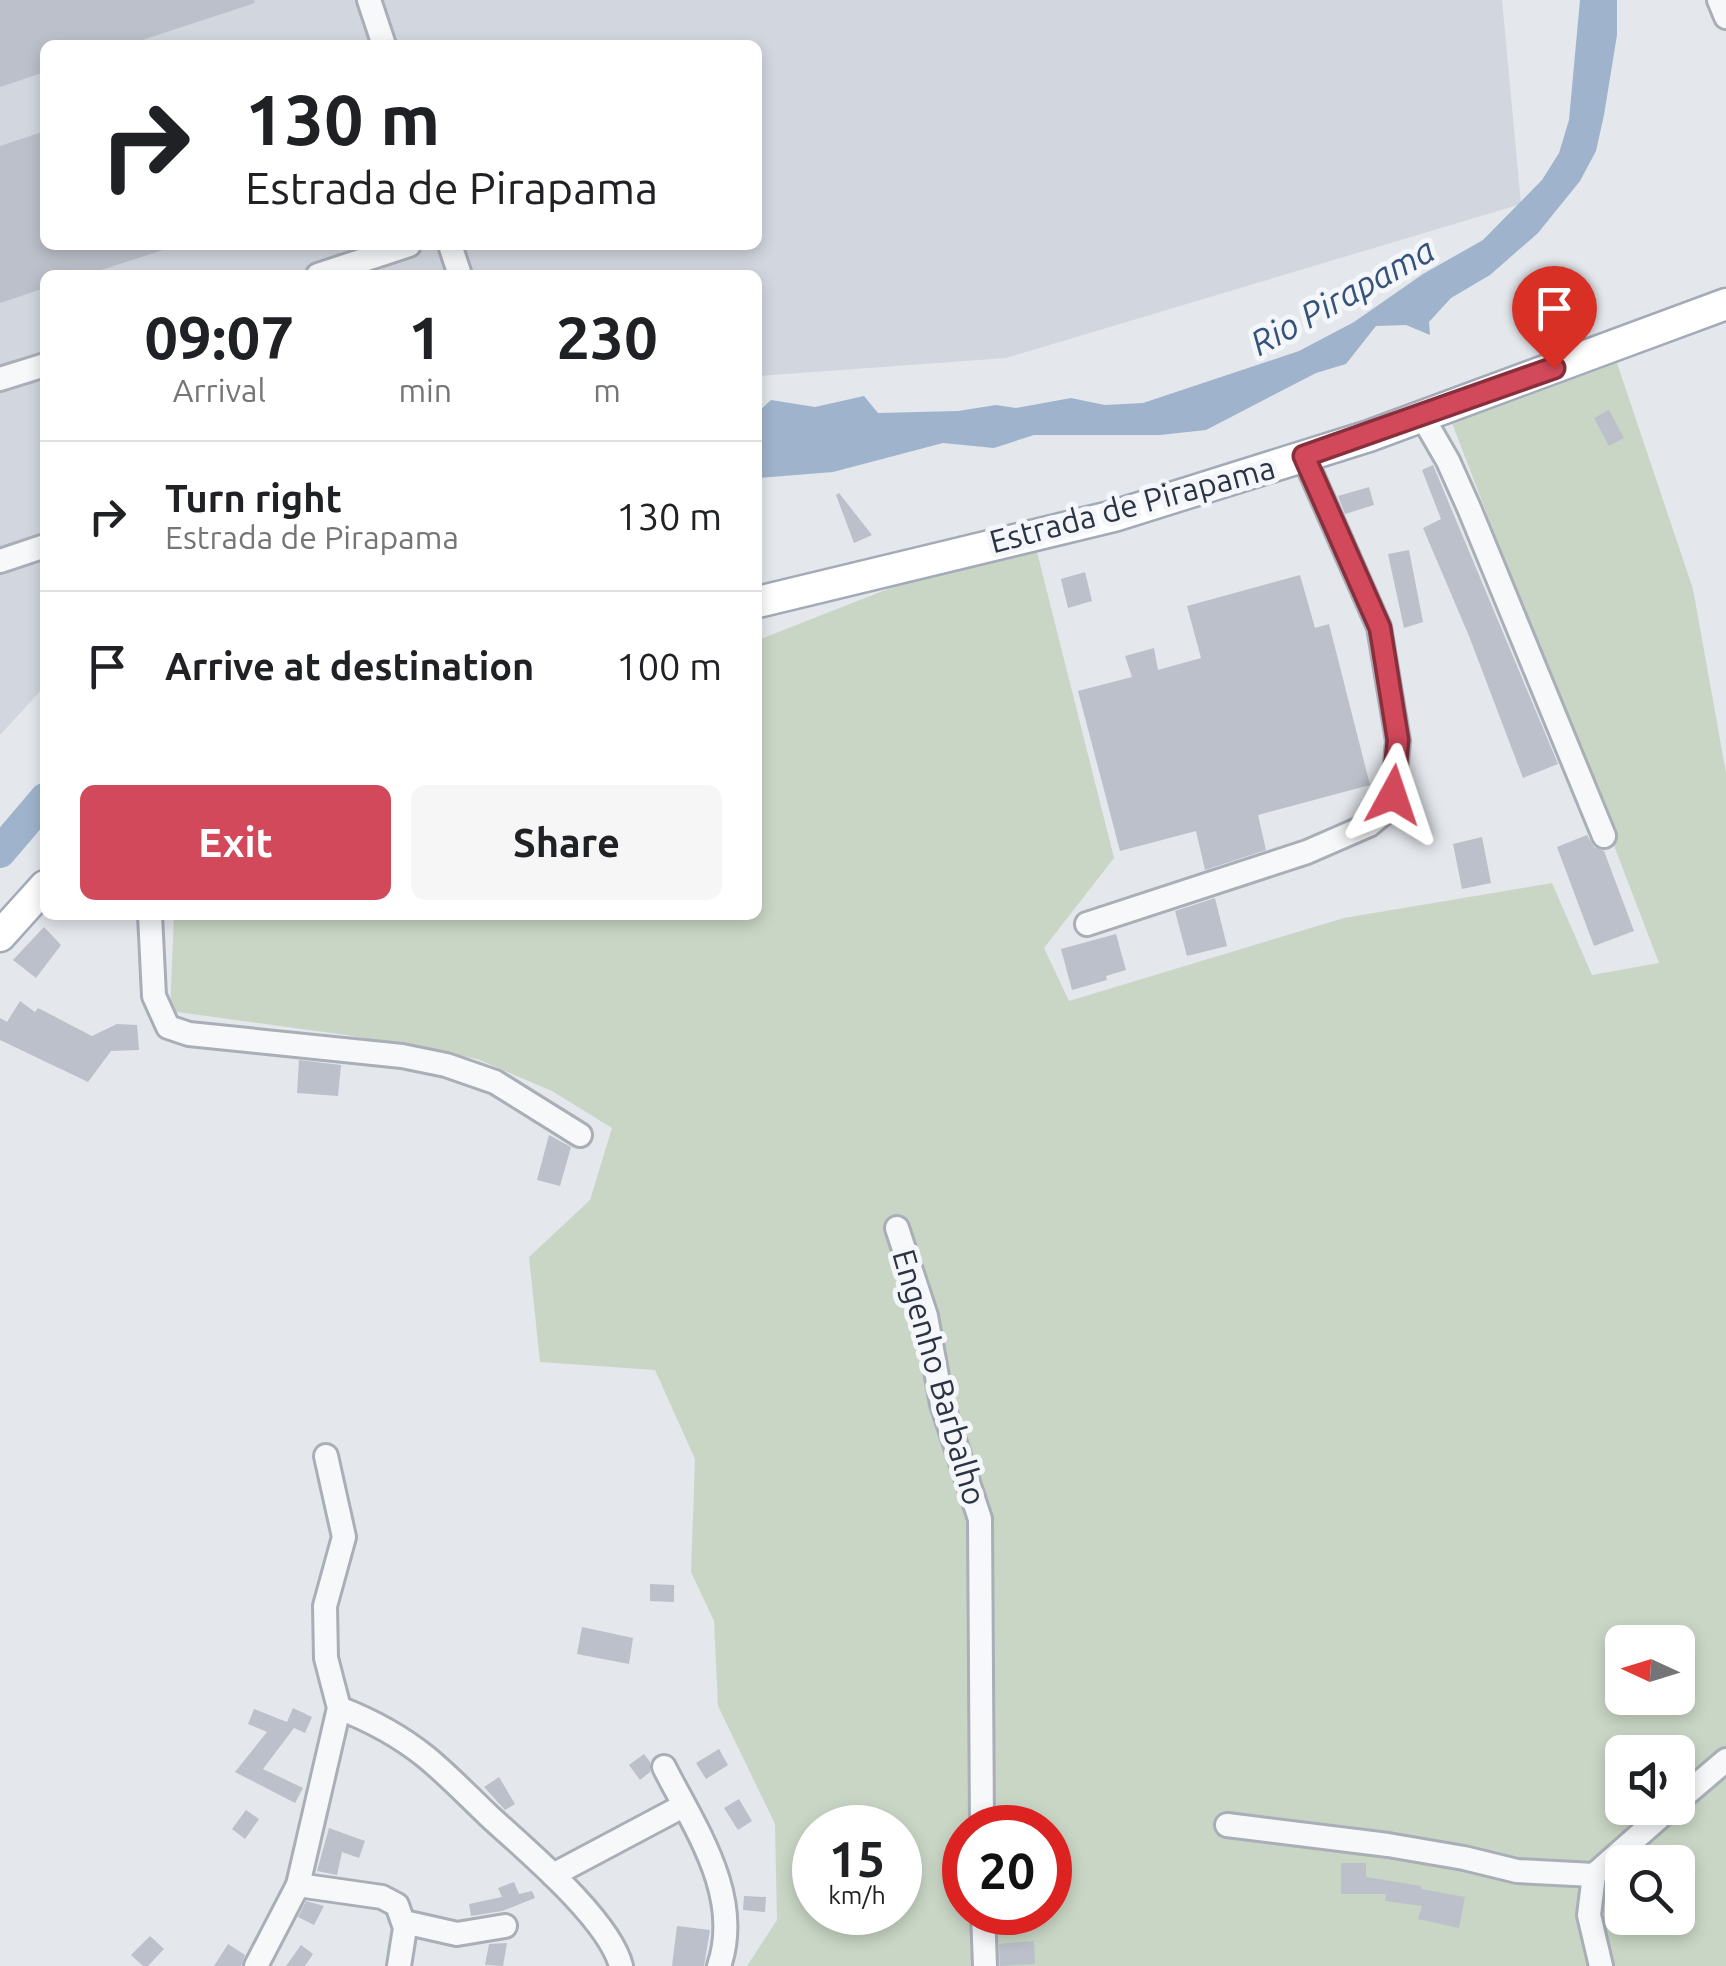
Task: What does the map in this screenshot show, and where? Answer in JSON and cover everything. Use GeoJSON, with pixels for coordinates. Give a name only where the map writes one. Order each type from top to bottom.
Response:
{"type":"FeatureCollection","features":[{"type":"Feature","properties":{"kind":"main road","name":"Estrada de Pirapama"},"geometry":{"type":"LineString","coordinates":[[762,601],[1114,516],[1422,416],[1726,304]]}},
{"type":"Feature","properties":{"kind":"main road"},"geometry":{"type":"LineString","coordinates":[[0,936],[40,892]]}},
{"type":"Feature","properties":{"kind":"street"},"geometry":{"type":"LineString","coordinates":[[369,0],[382,40]]}},
{"type":"Feature","properties":{"kind":"street"},"geometry":{"type":"LineString","coordinates":[[1719,0],[1726,16]]}},
{"type":"Feature","properties":{"kind":"street"},"geometry":{"type":"LineString","coordinates":[[333,270],[394,250]]}},
{"type":"Feature","properties":{"kind":"street"},"geometry":{"type":"LineString","coordinates":[[0,379],[40,366]]}},
{"type":"Feature","properties":{"kind":"street"},"geometry":{"type":"LineString","coordinates":[[1422,416],[1469,508],[1604,836]]}},
{"type":"Feature","properties":{"kind":"street"},"geometry":{"type":"LineString","coordinates":[[1088,924],[1307,852],[1369,824],[1387,810],[1393,795],[1398,740],[1380,628],[1304,456]]}},
{"type":"Feature","properties":{"kind":"street"},"geometry":{"type":"LineString","coordinates":[[0,561],[40,548]]}},
{"type":"Feature","properties":{"kind":"street"},"geometry":{"type":"LineString","coordinates":[[150,920],[154,996],[168,1027],[190,1034],[402,1056],[446,1065],[495,1082],[580,1135]]}},
{"type":"Feature","properties":{"kind":"street","name":"Engenho Barbalho"},"geometry":{"type":"LineString","coordinates":[[898,1228],[926,1316],[942,1404],[980,1519],[982,1805]]}},
{"type":"Feature","properties":{"kind":"street"},"geometry":{"type":"LineString","coordinates":[[256,1966],[298,1885],[338,1708],[326,1658],[325,1606],[344,1537],[326,1456]]}},
{"type":"Feature","properties":{"kind":"street"},"geometry":{"type":"LineString","coordinates":[[338,1708],[380,1726],[427,1758],[553,1875],[601,1926],[622,1966]]}},
{"type":"Feature","properties":{"kind":"street"},"geometry":{"type":"LineString","coordinates":[[1695,1786],[1726,1760]]}},
{"type":"Feature","properties":{"kind":"street"},"geometry":{"type":"LineString","coordinates":[[664,1767],[719,1879],[726,1909],[725,1948],[719,1966]]}},
{"type":"Feature","properties":{"kind":"street"},"geometry":{"type":"LineString","coordinates":[[553,1875],[683,1806]]}},
{"type":"Feature","properties":{"kind":"street"},"geometry":{"type":"LineString","coordinates":[[1227,1825],[1388,1844],[1517,1872],[1594,1875]]}},
{"type":"Feature","properties":{"kind":"street"},"geometry":{"type":"LineString","coordinates":[[1601,1966],[1589,1915],[1594,1875],[1651,1825]]}},
{"type":"Feature","properties":{"kind":"street"},"geometry":{"type":"LineString","coordinates":[[298,1885],[382,1896],[397,1905],[404,1922],[399,1966]]}},
{"type":"Feature","properties":{"kind":"street"},"geometry":{"type":"LineString","coordinates":[[404,1922],[456,1934],[505,1926]]}},
{"type":"Feature","properties":{"kind":"street"},"geometry":{"type":"LineString","coordinates":[[984,1935],[985,1966]]}},
{"type":"Feature","properties":{"kind":"shaded area"},"geometry":{"type":"Polygon","coordinates":[[[0,0],[1502,0],[1521,204],[1006,358],[762,376],[762,270],[40,270],[40,691],[0,735],[0,0]]]}},
{"type":"Feature","properties":{"kind":"green space"},"geometry":{"type":"Polygon","coordinates":[[[1617,363],[1693,589],[1726,773],[1726,1966],[747,1966],[777,1920],[775,1824],[718,1706],[714,1621],[691,1572],[695,1459],[655,1370],[540,1362],[529,1257],[590,1200],[612,1128],[552,1091],[477,1059],[346,1035],[170,1011],[174,920],[762,920],[762,638],[921,576],[1037,552],[1114,858],[1044,948],[1069,1001],[1344,918],[1552,883],[1592,975],[1659,963],[1452,423],[1617,363]]]}},
{"type":"Feature","properties":{"kind":"water"},"geometry":{"type":"Polygon","coordinates":[[[1580,0],[1617,0],[1617,35],[1604,115],[1596,151],[1580,181],[1538,233],[1490,275],[1451,298],[1429,322],[1430,335],[1406,325],[1376,326],[1346,364],[1316,373],[1206,430],[1160,435],[1034,435],[994,448],[943,443],[833,472],[762,478],[762,408],[771,400],[815,407],[864,396],[878,413],[958,411],[996,405],[1016,408],[1071,398],[1105,405],[1143,403],[1299,351],[1354,322],[1423,274],[1483,240],[1542,180],[1559,153],[1569,120],[1580,0]]]}},
{"type":"Feature","properties":{"kind":"building"},"geometry":{"type":"Polygon","coordinates":[[[0,0],[254,0],[255,3],[142,40],[40,40],[40,74],[0,87],[0,0]]]}},
{"type":"Feature","properties":{"kind":"building"},"geometry":{"type":"Polygon","coordinates":[[[40,133],[40,250],[163,250],[101,270],[40,270],[40,290],[0,303],[0,146],[40,133]]]}},
{"type":"Feature","properties":{"kind":"building"},"geometry":{"type":"Polygon","coordinates":[[[1609,410],[1624,438],[1609,446],[1594,418],[1609,410]]]}},
{"type":"Feature","properties":{"kind":"building"},"geometry":{"type":"Polygon","coordinates":[[[1433,465],[1558,764],[1523,778],[1423,528],[1441,519],[1422,470],[1433,465]]]}},
{"type":"Feature","properties":{"kind":"building"},"geometry":{"type":"Polygon","coordinates":[[[1369,487],[1374,505],[1345,514],[1338,496],[1369,487]]]}},
{"type":"Feature","properties":{"kind":"building"},"geometry":{"type":"Polygon","coordinates":[[[839,493],[872,535],[854,543],[836,495],[839,493]]]}},
{"type":"Feature","properties":{"kind":"building"},"geometry":{"type":"Polygon","coordinates":[[[1409,550],[1423,622],[1404,628],[1388,554],[1409,550]]]}},
{"type":"Feature","properties":{"kind":"building"},"geometry":{"type":"Polygon","coordinates":[[[1085,572],[1092,601],[1068,608],[1061,579],[1085,572]]]}},
{"type":"Feature","properties":{"kind":"building"},"geometry":{"type":"Polygon","coordinates":[[[1300,575],[1315,628],[1329,624],[1370,785],[1258,815],[1266,850],[1205,870],[1196,831],[1120,851],[1078,691],[1132,677],[1125,656],[1154,648],[1158,670],[1201,658],[1187,606],[1300,575]]]}},
{"type":"Feature","properties":{"kind":"building"},"geometry":{"type":"Polygon","coordinates":[[[1587,835],[1594,847],[1604,851],[1634,931],[1594,946],[1557,847],[1587,835]]]}},
{"type":"Feature","properties":{"kind":"building"},"geometry":{"type":"Polygon","coordinates":[[[1482,837],[1491,883],[1462,889],[1453,844],[1482,837]]]}},
{"type":"Feature","properties":{"kind":"building"},"geometry":{"type":"Polygon","coordinates":[[[1215,898],[1227,946],[1187,956],[1175,911],[1215,898]]]}},
{"type":"Feature","properties":{"kind":"building"},"geometry":{"type":"Polygon","coordinates":[[[44,927],[61,945],[36,978],[13,960],[44,927]]]}},
{"type":"Feature","properties":{"kind":"building"},"geometry":{"type":"Polygon","coordinates":[[[1116,934],[1126,970],[1072,990],[1061,949],[1116,934]]]}},
{"type":"Feature","properties":{"kind":"building"},"geometry":{"type":"Polygon","coordinates":[[[20,1001],[35,1012],[38,1008],[92,1036],[117,1024],[137,1025],[139,1050],[111,1051],[88,1082],[0,1040],[0,1018],[7,1022],[20,1001]]]}},
{"type":"Feature","properties":{"kind":"building"},"geometry":{"type":"Polygon","coordinates":[[[299,1060],[341,1065],[338,1096],[297,1093],[299,1060]]]}},
{"type":"Feature","properties":{"kind":"building"},"geometry":{"type":"Polygon","coordinates":[[[549,1135],[571,1147],[560,1186],[537,1180],[549,1135]]]}},
{"type":"Feature","properties":{"kind":"building"},"geometry":{"type":"Polygon","coordinates":[[[650,1584],[674,1585],[674,1602],[650,1601],[650,1584]]]}},
{"type":"Feature","properties":{"kind":"building"},"geometry":{"type":"Polygon","coordinates":[[[582,1627],[633,1638],[629,1664],[577,1654],[582,1627]]]}},
{"type":"Feature","properties":{"kind":"building"},"geometry":{"type":"Polygon","coordinates":[[[293,1708],[312,1717],[305,1733],[294,1728],[263,1769],[303,1788],[295,1803],[235,1772],[267,1732],[248,1724],[254,1709],[287,1722],[293,1708]]]}},
{"type":"Feature","properties":{"kind":"building"},"geometry":{"type":"Polygon","coordinates":[[[719,1749],[728,1765],[706,1779],[696,1763],[719,1749]]]}},
{"type":"Feature","properties":{"kind":"building"},"geometry":{"type":"Polygon","coordinates":[[[644,1754],[650,1762],[650,1772],[640,1780],[629,1765],[644,1754]]]}},
{"type":"Feature","properties":{"kind":"building"},"geometry":{"type":"Polygon","coordinates":[[[499,1777],[515,1804],[505,1810],[484,1787],[499,1777]]]}},
{"type":"Feature","properties":{"kind":"building"},"geometry":{"type":"Polygon","coordinates":[[[739,1799],[752,1821],[738,1830],[724,1808],[739,1799]]]}},
{"type":"Feature","properties":{"kind":"building"},"geometry":{"type":"Polygon","coordinates":[[[246,1810],[259,1819],[245,1839],[232,1829],[246,1810]]]}},
{"type":"Feature","properties":{"kind":"building"},"geometry":{"type":"Polygon","coordinates":[[[329,1828],[365,1841],[359,1858],[342,1852],[337,1875],[317,1871],[329,1828]]]}},
{"type":"Feature","properties":{"kind":"building"},"geometry":{"type":"Polygon","coordinates":[[[1341,1863],[1366,1863],[1366,1877],[1465,1897],[1459,1928],[1418,1919],[1422,1906],[1385,1901],[1386,1894],[1341,1894],[1341,1863]]]}},
{"type":"Feature","properties":{"kind":"building"},"geometry":{"type":"Polygon","coordinates":[[[514,1882],[519,1894],[532,1891],[535,1898],[502,1911],[471,1916],[469,1904],[502,1897],[498,1888],[514,1882]]]}},
{"type":"Feature","properties":{"kind":"building"},"geometry":{"type":"Polygon","coordinates":[[[744,1896],[766,1897],[765,1912],[743,1910],[744,1896]]]}},
{"type":"Feature","properties":{"kind":"building"},"geometry":{"type":"Polygon","coordinates":[[[306,1901],[324,1906],[314,1925],[298,1917],[306,1901]]]}},
{"type":"Feature","properties":{"kind":"building"},"geometry":{"type":"Polygon","coordinates":[[[677,1926],[710,1930],[704,1966],[672,1966],[677,1926]]]}},
{"type":"Feature","properties":{"kind":"building"},"geometry":{"type":"Polygon","coordinates":[[[150,1936],[164,1949],[148,1966],[143,1966],[131,1955],[150,1936]]]}},
{"type":"Feature","properties":{"kind":"building"},"geometry":{"type":"Polygon","coordinates":[[[1034,1941],[1035,1964],[1000,1966],[999,1944],[1034,1941]]]}},
{"type":"Feature","properties":{"kind":"building"},"geometry":{"type":"Polygon","coordinates":[[[507,1943],[503,1966],[485,1965],[489,1944],[507,1943]]]}},
{"type":"Feature","properties":{"kind":"building"},"geometry":{"type":"Polygon","coordinates":[[[228,1944],[245,1955],[241,1966],[214,1966],[228,1944]]]}},
{"type":"Feature","properties":{"kind":"building"},"geometry":{"type":"Polygon","coordinates":[[[301,1945],[313,1954],[305,1966],[286,1966],[301,1945]]]}},
{"type":"Feature","properties":{"kind":"waterway","name":"Rio Pirapama"},"geometry":{"type":"LineString","coordinates":[[0,852],[40,805]]}},
{"type":"Feature","properties":{"kind":"route"},"geometry":{"type":"LineString","coordinates":[[1393,795],[1398,740],[1380,628],[1304,456],[1370,436],[1554,368]]}}]}
